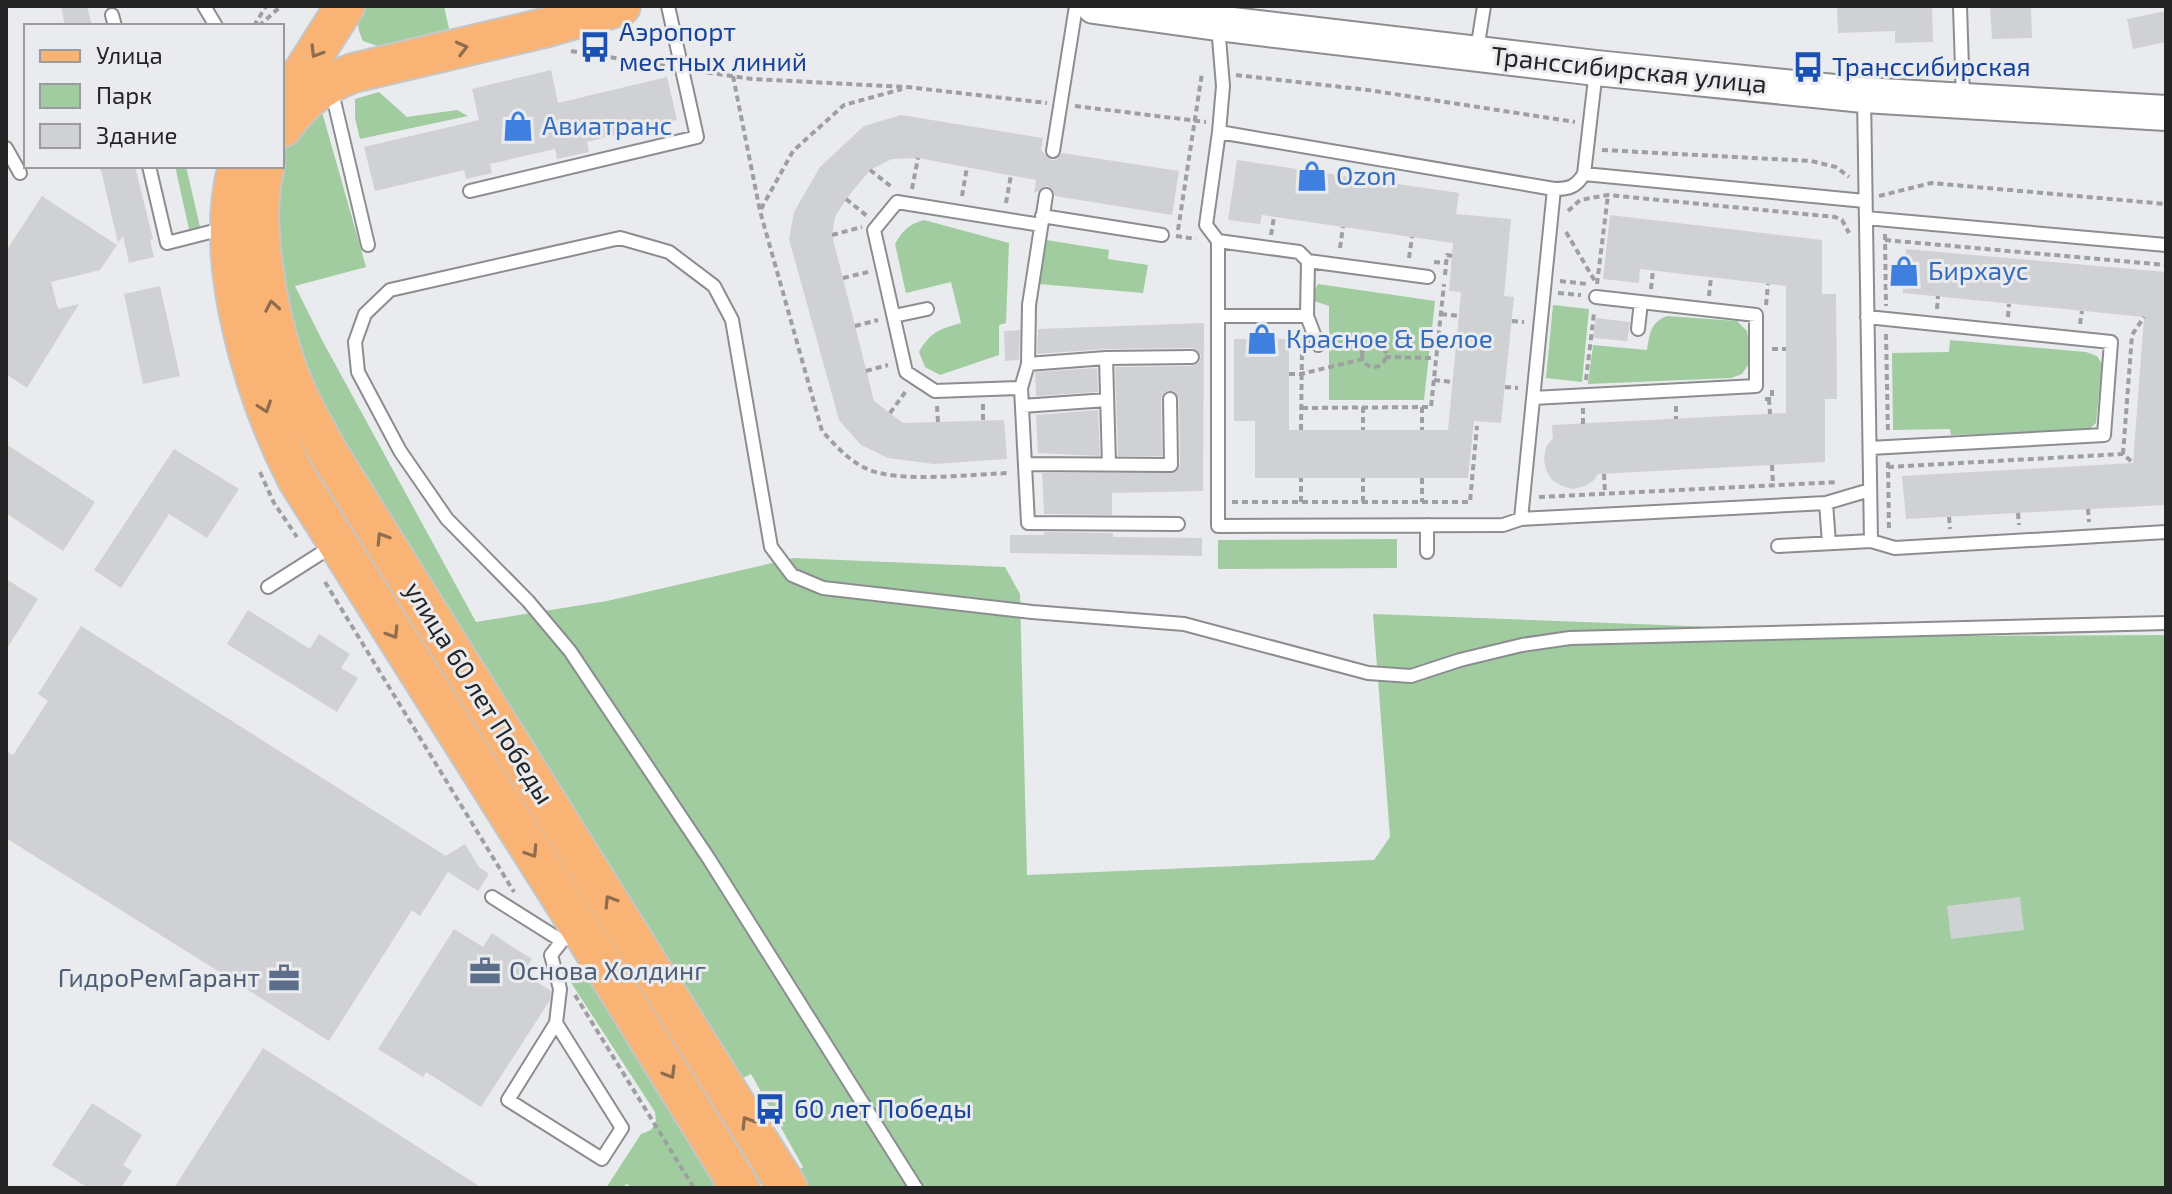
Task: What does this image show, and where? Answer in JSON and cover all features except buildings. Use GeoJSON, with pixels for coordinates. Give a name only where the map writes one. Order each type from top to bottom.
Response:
{"type":"FeatureCollection","features":[{"type":"Feature","properties":{"kind":"main road"},"geometry":{"type":"LineString","coordinates":[[347,6],[345,21],[351,43],[366,58],[386,65]]}},
{"type":"Feature","properties":{"kind":"main road"},"geometry":{"type":"LineString","coordinates":[[284,91],[303,72],[347,6]]}},
{"type":"Feature","properties":{"kind":"main road"},"geometry":{"type":"LineString","coordinates":[[284,125],[313,92],[330,82],[621,6]]}},
{"type":"Feature","properties":{"kind":"main road","name":"Транссибирская улица"},"geometry":{"type":"LineString","coordinates":[[1094,6],[1596,68],[1864,95],[2166,113]]}},
{"type":"Feature","properties":{"kind":"main road","name":"улица 60 лет Победы"},"geometry":{"type":"LineString","coordinates":[[238,168],[229,228],[233,270],[243,330],[277,440],[290,466],[457,736],[572,936],[740,1188]]}},
{"type":"Feature","properties":{"kind":"main road","name":"улица 60 лет Победы"},"geometry":{"type":"LineString","coordinates":[[264,168],[259,214],[275,327],[291,379],[331,457],[788,1188]]}},
{"type":"Feature","properties":{"kind":"main road"},"geometry":{"type":"LineString","coordinates":[[457,736],[493,714]]}},
{"type":"Feature","properties":{"kind":"lane"},"geometry":{"type":"LineString","coordinates":[[204,6],[215,24]]}},
{"type":"Feature","properties":{"kind":"lane"},"geometry":{"type":"LineString","coordinates":[[470,191],[697,137],[668,6]]}},
{"type":"Feature","properties":{"kind":"lane"},"geometry":{"type":"LineString","coordinates":[[1053,151],[1076,6]]}},
{"type":"Feature","properties":{"kind":"lane"},"geometry":{"type":"LineString","coordinates":[[1476,53],[1484,6]]}},
{"type":"Feature","properties":{"kind":"lane"},"geometry":{"type":"LineString","coordinates":[[1960,6],[1963,100]]}},
{"type":"Feature","properties":{"kind":"lane"},"geometry":{"type":"LineString","coordinates":[[1217,23],[1223,86],[1206,225],[1218,241],[1218,526],[1503,525],[1521,519],[1826,503],[1870,490]]}},
{"type":"Feature","properties":{"kind":"lane"},"geometry":{"type":"LineString","coordinates":[[1220,128],[1554,189],[1568,189],[1577,184],[1584,174],[1596,68]]}},
{"type":"Feature","properties":{"kind":"lane"},"geometry":{"type":"LineString","coordinates":[[330,82],[368,245]]}},
{"type":"Feature","properties":{"kind":"lane"},"geometry":{"type":"LineString","coordinates":[[1864,95],[1871,541]]}},
{"type":"Feature","properties":{"kind":"lane"},"geometry":{"type":"LineString","coordinates":[[6,148],[20,173]]}},
{"type":"Feature","properties":{"kind":"lane"},"geometry":{"type":"LineString","coordinates":[[149,168],[167,243],[229,228]]}},
{"type":"Feature","properties":{"kind":"lane"},"geometry":{"type":"LineString","coordinates":[[1584,174],[1865,195]]}},
{"type":"Feature","properties":{"kind":"lane"},"geometry":{"type":"LineString","coordinates":[[1521,519],[1554,189]]}},
{"type":"Feature","properties":{"kind":"lane"},"geometry":{"type":"LineString","coordinates":[[1046,195],[1029,305],[1028,364],[1021,388],[1021,468],[1028,523],[1178,524]]}},
{"type":"Feature","properties":{"kind":"lane"},"geometry":{"type":"LineString","coordinates":[[1021,388],[935,391],[906,372],[889,317],[874,230],[897,202],[1162,235]]}},
{"type":"Feature","properties":{"kind":"lane"},"geometry":{"type":"LineString","coordinates":[[1866,218],[2166,245]]}},
{"type":"Feature","properties":{"kind":"lane"},"geometry":{"type":"LineString","coordinates":[[916,1188],[709,859],[570,651],[528,601],[447,519],[400,451],[358,372],[355,342],[365,314],[390,290],[620,238],[669,252],[714,286],[732,320],[771,547],[792,575],[823,588],[1032,612],[1184,624],[1368,673],[1411,676],[1522,645],[1570,638],[2166,623]]}},
{"type":"Feature","properties":{"kind":"lane"},"geometry":{"type":"LineString","coordinates":[[1218,241],[1299,252],[1308,261],[1428,277]]}},
{"type":"Feature","properties":{"kind":"lane"},"geometry":{"type":"LineString","coordinates":[[1308,261],[1307,316],[1318,345]]}},
{"type":"Feature","properties":{"kind":"lane"},"geometry":{"type":"LineString","coordinates":[[1533,398],[1583,402],[1756,386],[1756,315],[1641,302],[1596,291]]}},
{"type":"Feature","properties":{"kind":"lane"},"geometry":{"type":"LineString","coordinates":[[1638,329],[1641,302]]}},
{"type":"Feature","properties":{"kind":"lane"},"geometry":{"type":"LineString","coordinates":[[889,317],[927,309]]}},
{"type":"Feature","properties":{"kind":"lane"},"geometry":{"type":"LineString","coordinates":[[1218,316],[1307,316]]}},
{"type":"Feature","properties":{"kind":"lane"},"geometry":{"type":"LineString","coordinates":[[1867,317],[2111,342],[2104,435],[1870,448]]}},
{"type":"Feature","properties":{"kind":"lane"},"geometry":{"type":"LineString","coordinates":[[1028,364],[1106,358],[1192,357]]}},
{"type":"Feature","properties":{"kind":"lane"},"geometry":{"type":"LineString","coordinates":[[1106,358],[1109,465]]}},
{"type":"Feature","properties":{"kind":"lane"},"geometry":{"type":"LineString","coordinates":[[1021,468],[1171,465],[1170,399]]}},
{"type":"Feature","properties":{"kind":"lane"},"geometry":{"type":"LineString","coordinates":[[1022,406],[1107,400]]}},
{"type":"Feature","properties":{"kind":"lane"},"geometry":{"type":"LineString","coordinates":[[1826,503],[1829,543]]}},
{"type":"Feature","properties":{"kind":"lane"},"geometry":{"type":"LineString","coordinates":[[1427,525],[1427,552]]}},
{"type":"Feature","properties":{"kind":"lane"},"geometry":{"type":"LineString","coordinates":[[1778,546],[1871,541],[1895,548],[2166,532]]}},
{"type":"Feature","properties":{"kind":"lane"},"geometry":{"type":"LineString","coordinates":[[268,587],[337,543]]}},
{"type":"Feature","properties":{"kind":"lane"},"geometry":{"type":"LineString","coordinates":[[492,897],[572,936],[551,955],[560,989],[556,1023],[508,1100],[602,1159],[622,1128],[556,1023]]}},
{"type":"Feature","properties":{"kind":"path"},"geometry":{"type":"LineString","coordinates":[[259,24],[281,6]]}},
{"type":"Feature","properties":{"kind":"path"},"geometry":{"type":"LineString","coordinates":[[566,50],[733,76],[907,87],[1195,121],[1220,128]]}},
{"type":"Feature","properties":{"kind":"path"},"geometry":{"type":"LineString","coordinates":[[1177,237],[1202,73]]}},
{"type":"Feature","properties":{"kind":"path"},"geometry":{"type":"LineString","coordinates":[[1232,74],[1368,90],[1590,124]]}},
{"type":"Feature","properties":{"kind":"path"},"geometry":{"type":"LineString","coordinates":[[733,76],[760,211],[822,431],[844,455],[867,470],[891,477],[1021,468]]}},
{"type":"Feature","properties":{"kind":"path"},"geometry":{"type":"LineString","coordinates":[[760,211],[793,151],[844,105],[907,87]]}},
{"type":"Feature","properties":{"kind":"path"},"geometry":{"type":"LineString","coordinates":[[1587,149],[1811,161],[1836,167],[1865,195],[1875,197],[1931,183],[2166,204]]}},
{"type":"Feature","properties":{"kind":"path"},"geometry":{"type":"LineString","coordinates":[[912,191],[918,158]]}},
{"type":"Feature","properties":{"kind":"path"},"geometry":{"type":"LineString","coordinates":[[961,199],[967,167]]}},
{"type":"Feature","properties":{"kind":"path"},"geometry":{"type":"LineString","coordinates":[[870,170],[893,188]]}},
{"type":"Feature","properties":{"kind":"path"},"geometry":{"type":"LineString","coordinates":[[1006,206],[1011,175]]}},
{"type":"Feature","properties":{"kind":"path"},"geometry":{"type":"LineString","coordinates":[[1583,402],[1608,195]]}},
{"type":"Feature","properties":{"kind":"path"},"geometry":{"type":"LineString","coordinates":[[1565,216],[1580,200],[1608,195],[1835,217],[1847,226],[1850,242]]}},
{"type":"Feature","properties":{"kind":"path"},"geometry":{"type":"LineString","coordinates":[[846,199],[869,217]]}},
{"type":"Feature","properties":{"kind":"path"},"geometry":{"type":"LineString","coordinates":[[1273,223],[1274,217]]}},
{"type":"Feature","properties":{"kind":"path"},"geometry":{"type":"LineString","coordinates":[[1884,220],[1889,539]]}},
{"type":"Feature","properties":{"kind":"path"},"geometry":{"type":"LineString","coordinates":[[1560,223],[1596,291]]}},
{"type":"Feature","properties":{"kind":"path"},"geometry":{"type":"LineString","coordinates":[[832,235],[864,227]]}},
{"type":"Feature","properties":{"kind":"path"},"geometry":{"type":"LineString","coordinates":[[1340,248],[1343,227]]}},
{"type":"Feature","properties":{"kind":"path"},"geometry":{"type":"LineString","coordinates":[[1162,235],[1218,241]]}},
{"type":"Feature","properties":{"kind":"path"},"geometry":{"type":"LineString","coordinates":[[1409,258],[1412,237]]}},
{"type":"Feature","properties":{"kind":"path"},"geometry":{"type":"LineString","coordinates":[[1885,240],[2166,265]]}},
{"type":"Feature","properties":{"kind":"path"},"geometry":{"type":"LineString","coordinates":[[1326,246],[1354,250]]}},
{"type":"Feature","properties":{"kind":"path"},"geometry":{"type":"LineString","coordinates":[[1302,408],[1431,407],[1447,255],[1452,256]]}},
{"type":"Feature","properties":{"kind":"path"},"geometry":{"type":"LineString","coordinates":[[1395,256],[1446,263]]}},
{"type":"Feature","properties":{"kind":"path"},"geometry":{"type":"LineString","coordinates":[[843,278],[874,270]]}},
{"type":"Feature","properties":{"kind":"path"},"geometry":{"type":"LineString","coordinates":[[1652,281],[1653,270]]}},
{"type":"Feature","properties":{"kind":"path"},"geometry":{"type":"LineString","coordinates":[[1710,287],[1711,277]]}},
{"type":"Feature","properties":{"kind":"path"},"geometry":{"type":"LineString","coordinates":[[1554,280],[1596,291]]}},
{"type":"Feature","properties":{"kind":"path"},"geometry":{"type":"LineString","coordinates":[[1766,305],[1768,284]]}},
{"type":"Feature","properties":{"kind":"path"},"geometry":{"type":"LineString","coordinates":[[1544,291],[1596,291]]}},
{"type":"Feature","properties":{"kind":"path"},"geometry":{"type":"LineString","coordinates":[[1938,296],[1938,306]]}},
{"type":"Feature","properties":{"kind":"path"},"geometry":{"type":"LineString","coordinates":[[2008,323],[2009,304]]}},
{"type":"Feature","properties":{"kind":"path"},"geometry":{"type":"LineString","coordinates":[[2080,330],[2082,311]]}},
{"type":"Feature","properties":{"kind":"path"},"geometry":{"type":"LineString","coordinates":[[1441,314],[1459,316]]}},
{"type":"Feature","properties":{"kind":"path"},"geometry":{"type":"LineString","coordinates":[[855,326],[889,317]]}},
{"type":"Feature","properties":{"kind":"path"},"geometry":{"type":"LineString","coordinates":[[2123,454],[2132,335],[2144,317]]}},
{"type":"Feature","properties":{"kind":"path"},"geometry":{"type":"LineString","coordinates":[[1512,321],[1524,322]]}},
{"type":"Feature","properties":{"kind":"path"},"geometry":{"type":"LineString","coordinates":[[1377,343],[1385,351],[1382,363],[1371,367],[1363,359],[1365,347],[1377,343]]}},
{"type":"Feature","properties":{"kind":"path"},"geometry":{"type":"LineString","coordinates":[[1772,349],[1786,349]]}},
{"type":"Feature","properties":{"kind":"path"},"geometry":{"type":"LineString","coordinates":[[1385,357],[1436,358]]}},
{"type":"Feature","properties":{"kind":"path"},"geometry":{"type":"LineString","coordinates":[[1289,374],[1363,359]]}},
{"type":"Feature","properties":{"kind":"path"},"geometry":{"type":"LineString","coordinates":[[866,371],[895,364]]}},
{"type":"Feature","properties":{"kind":"path"},"geometry":{"type":"LineString","coordinates":[[2130,365],[2140,366]]}},
{"type":"Feature","properties":{"kind":"path"},"geometry":{"type":"LineString","coordinates":[[1301,374],[1301,430]]}},
{"type":"Feature","properties":{"kind":"path"},"geometry":{"type":"LineString","coordinates":[[1434,380],[1452,382]]}},
{"type":"Feature","properties":{"kind":"path"},"geometry":{"type":"LineString","coordinates":[[890,413],[909,386]]}},
{"type":"Feature","properties":{"kind":"path"},"geometry":{"type":"LineString","coordinates":[[1505,387],[1518,388]]}},
{"type":"Feature","properties":{"kind":"path"},"geometry":{"type":"LineString","coordinates":[[1769,399],[1770,414]]}},
{"type":"Feature","properties":{"kind":"path"},"geometry":{"type":"LineString","coordinates":[[1363,407],[1363,430]]}},
{"type":"Feature","properties":{"kind":"path"},"geometry":{"type":"LineString","coordinates":[[1422,407],[1422,430]]}},
{"type":"Feature","properties":{"kind":"path"},"geometry":{"type":"LineString","coordinates":[[1676,411],[1676,419]]}},
{"type":"Feature","properties":{"kind":"path"},"geometry":{"type":"LineString","coordinates":[[983,412],[983,421]]}},
{"type":"Feature","properties":{"kind":"path"},"geometry":{"type":"LineString","coordinates":[[938,413],[938,422]]}},
{"type":"Feature","properties":{"kind":"path"},"geometry":{"type":"LineString","coordinates":[[1583,416],[1583,424]]}},
{"type":"Feature","properties":{"kind":"path"},"geometry":{"type":"LineString","coordinates":[[1217,502],[1470,502],[1477,426]]}},
{"type":"Feature","properties":{"kind":"path"},"geometry":{"type":"LineString","coordinates":[[2125,426],[2136,427]]}},
{"type":"Feature","properties":{"kind":"path"},"geometry":{"type":"LineString","coordinates":[[1888,467],[2123,454],[2133,463]]}},
{"type":"Feature","properties":{"kind":"path"},"geometry":{"type":"LineString","coordinates":[[2085,456],[2086,466]]}},
{"type":"Feature","properties":{"kind":"path"},"geometry":{"type":"LineString","coordinates":[[2016,460],[2016,470]]}},
{"type":"Feature","properties":{"kind":"path"},"geometry":{"type":"LineString","coordinates":[[1946,464],[1947,474]]}},
{"type":"Feature","properties":{"kind":"path"},"geometry":{"type":"LineString","coordinates":[[1772,465],[1773,485]]}},
{"type":"Feature","properties":{"kind":"path"},"geometry":{"type":"LineString","coordinates":[[1604,474],[1605,494]]}},
{"type":"Feature","properties":{"kind":"path"},"geometry":{"type":"LineString","coordinates":[[1301,478],[1301,502]]}},
{"type":"Feature","properties":{"kind":"path"},"geometry":{"type":"LineString","coordinates":[[1363,478],[1363,502]]}},
{"type":"Feature","properties":{"kind":"path"},"geometry":{"type":"LineString","coordinates":[[1422,478],[1422,502]]}},
{"type":"Feature","properties":{"kind":"path"},"geometry":{"type":"LineString","coordinates":[[1532,498],[1841,482]]}},
{"type":"Feature","properties":{"kind":"path"},"geometry":{"type":"LineString","coordinates":[[2088,509],[2089,519]]}},
{"type":"Feature","properties":{"kind":"path"},"geometry":{"type":"LineString","coordinates":[[2018,513],[2019,522]]}},
{"type":"Feature","properties":{"kind":"path"},"geometry":{"type":"LineString","coordinates":[[1949,517],[1950,526]]}},
{"type":"Feature","properties":{"kind":"path"},"geometry":{"type":"LineString","coordinates":[[575,994],[694,1188]]}},
{"type":"Feature","properties":{"kind":"green space"},"geometry":{"type":"Polygon","coordinates":[[[367,6],[444,6],[449,29],[377,46],[363,41],[359,31],[359,18],[367,6]]]}},
{"type":"Feature","properties":{"kind":"green space"},"geometry":{"type":"Polygon","coordinates":[[[379,92],[407,117],[457,110],[468,116],[360,139],[355,99],[379,92]]]}},
{"type":"Feature","properties":{"kind":"green space"},"geometry":{"type":"Polygon","coordinates":[[[320,105],[366,267],[295,286],[476,622],[607,601],[794,558],[1005,567],[1020,594],[1027,875],[1374,860],[1390,837],[1373,614],[1953,636],[2166,635],[2166,1188],[804,1188],[795,1173],[803,1167],[751,1074],[743,1078],[720,1054],[459,636],[349,451],[316,387],[290,319],[277,222],[277,194],[280,168],[284,168],[285,146],[303,119],[320,105]]]}},
{"type":"Feature","properties":{"kind":"green space"},"geometry":{"type":"Polygon","coordinates":[[[175,168],[186,168],[200,227],[189,229],[175,168]]]}},
{"type":"Feature","properties":{"kind":"green space"},"geometry":{"type":"Polygon","coordinates":[[[924,220],[1009,243],[1006,323],[999,325],[999,355],[940,375],[925,367],[919,352],[936,332],[961,323],[951,282],[906,293],[895,244],[906,229],[924,220]]]}},
{"type":"Feature","properties":{"kind":"green space"},"geometry":{"type":"Polygon","coordinates":[[[1046,240],[1109,250],[1108,259],[1148,265],[1143,293],[1039,284],[1046,240]]]}},
{"type":"Feature","properties":{"kind":"green space"},"geometry":{"type":"Polygon","coordinates":[[[1318,284],[1435,301],[1424,400],[1329,400],[1329,306],[1314,301],[1312,294],[1318,284]]]}},
{"type":"Feature","properties":{"kind":"green space"},"geometry":{"type":"Polygon","coordinates":[[[1553,305],[1589,309],[1582,382],[1546,378],[1553,305]]]}},
{"type":"Feature","properties":{"kind":"green space"},"geometry":{"type":"Polygon","coordinates":[[[1667,316],[1737,321],[1747,331],[1749,343],[1748,365],[1742,374],[1731,378],[1588,384],[1593,345],[1647,350],[1654,325],[1667,316]]]}},
{"type":"Feature","properties":{"kind":"green space"},"geometry":{"type":"Polygon","coordinates":[[[1950,340],[2086,352],[2097,356],[2102,364],[2096,423],[2087,431],[1951,435],[1950,429],[1893,430],[1892,353],[1949,352],[1950,340]]]}},
{"type":"Feature","properties":{"kind":"green space"},"geometry":{"type":"Polygon","coordinates":[[[1397,539],[1397,568],[1218,569],[1218,540],[1397,539]]]}},
{"type":"Feature","properties":{"kind":"green space"},"geometry":{"type":"Polygon","coordinates":[[[582,967],[591,970],[720,1188],[635,1188],[626,1184],[623,1188],[606,1188],[641,1134],[651,1130],[656,1122],[655,1112],[568,978],[572,969],[582,967]]]}},
{"type":"Feature","properties":{"kind":"place","name":"Аэропорт местных линий"},"geometry":{"type":"Point","coordinates":[595,47]}},
{"type":"Feature","properties":{"kind":"place","name":"Транссибирская"},"geometry":{"type":"Point","coordinates":[1808,67]}},
{"type":"Feature","properties":{"kind":"place","name":"Авиатранс"},"geometry":{"type":"Point","coordinates":[518,126]}},
{"type":"Feature","properties":{"kind":"place","name":"Ozon"},"geometry":{"type":"Point","coordinates":[1312,176]}},
{"type":"Feature","properties":{"kind":"place","name":"Бирхаус"},"geometry":{"type":"Point","coordinates":[1904,271]}},
{"type":"Feature","properties":{"kind":"place","name":"Красное & Белое"},"geometry":{"type":"Point","coordinates":[1262,339]}},
{"type":"Feature","properties":{"kind":"place","name":"Основа Холдинг"},"geometry":{"type":"Point","coordinates":[485,971]}},
{"type":"Feature","properties":{"kind":"place","name":"ГидроРемГарант"},"geometry":{"type":"Point","coordinates":[284,978]}},
{"type":"Feature","properties":{"kind":"place","name":"60 лет Победы"},"geometry":{"type":"Point","coordinates":[770,1109]}}]}
